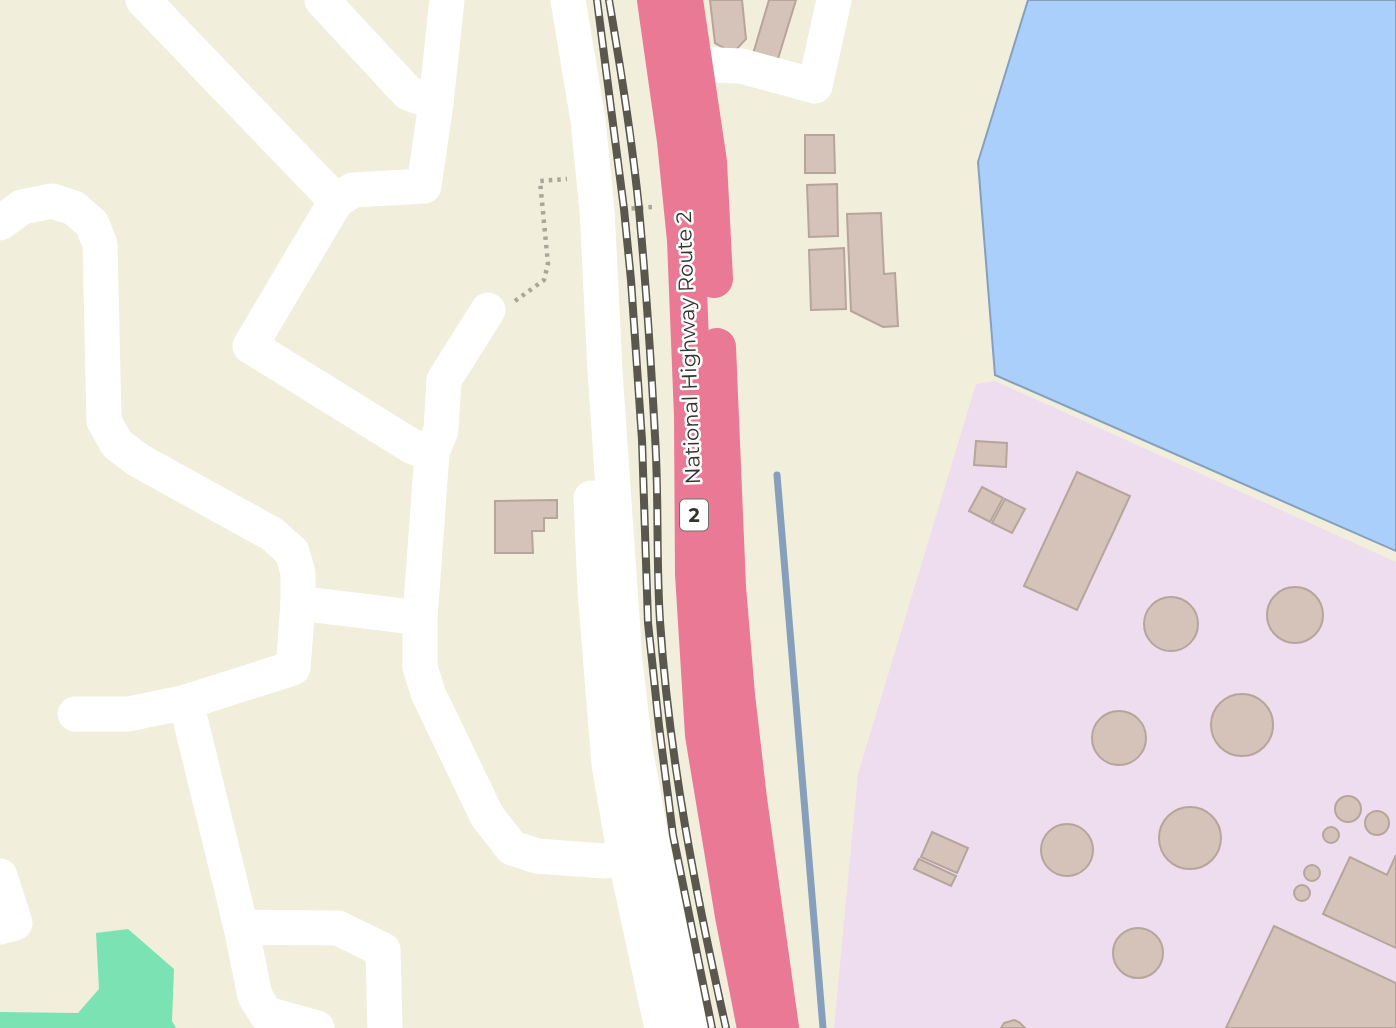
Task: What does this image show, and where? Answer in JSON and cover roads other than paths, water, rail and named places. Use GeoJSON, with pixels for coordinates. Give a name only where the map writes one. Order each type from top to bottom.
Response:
{"type":"FeatureCollection","features":[{"type":"Feature","properties":{"kind":"highway","name":"National Highway Route 2"},"geometry":{"type":"LineString","coordinates":[[656,0],[676,141],[686,253],[693,416],[694,574],[704,735],[756,1028]]}},
{"type":"Feature","properties":{"kind":"highway","name":"National Highway Route 2"},"geometry":{"type":"LineString","coordinates":[[684,0],[708,162],[727,587],[735,682],[748,799],[780,1028]]}},
{"type":"Feature","properties":{"kind":"street"},"geometry":{"type":"LineString","coordinates":[[143,0],[336,201]]}},
{"type":"Feature","properties":{"kind":"street"},"geometry":{"type":"LineString","coordinates":[[322,0],[408,93],[436,103]]}},
{"type":"Feature","properties":{"kind":"street"},"geometry":{"type":"LineString","coordinates":[[432,453],[413,447],[250,346],[336,201],[353,190],[424,186],[447,0]]}},
{"type":"Feature","properties":{"kind":"street"},"geometry":{"type":"LineString","coordinates":[[548,0],[567,109],[583,266],[595,591],[609,764],[625,857],[662,1028]]}},
{"type":"Feature","properties":{"kind":"street"},"geometry":{"type":"LineString","coordinates":[[568,0],[588,120],[597,210],[625,661],[635,748],[690,1028]]}},
{"type":"Feature","properties":{"kind":"street"},"geometry":{"type":"LineString","coordinates":[[694,64],[741,66],[815,86],[834,0]]}},
{"type":"Feature","properties":{"kind":"street"},"geometry":{"type":"LineString","coordinates":[[0,223],[22,207],[52,201],[74,208],[92,224],[100,244],[104,421],[117,444],[138,460],[272,534],[292,552],[298,573],[293,668],[186,702],[129,714],[75,714]]}},
{"type":"Feature","properties":{"kind":"street"},"geometry":{"type":"LineString","coordinates":[[488,310],[444,380],[441,430],[432,453],[419,667],[428,693],[487,816],[512,848],[537,856],[604,861],[625,857]]}},
{"type":"Feature","properties":{"kind":"street"},"geometry":{"type":"LineString","coordinates":[[298,603],[420,618]]}},
{"type":"Feature","properties":{"kind":"street"},"geometry":{"type":"LineString","coordinates":[[186,702],[241,927],[255,996],[266,1014],[317,1028]]}},
{"type":"Feature","properties":{"kind":"street"},"geometry":{"type":"LineString","coordinates":[[0,876],[15,923],[0,927]]}},
{"type":"Feature","properties":{"kind":"street"},"geometry":{"type":"LineString","coordinates":[[241,927],[338,928],[383,950],[385,1028]]}},
{"type":"Feature","properties":{"kind":"water"},"geometry":{"type":"Polygon","coordinates":[[[1028,0],[1396,0],[1396,551],[995,375],[978,162],[1028,0]]]}},
{"type":"Feature","properties":{"kind":"waterway"},"geometry":{"type":"LineString","coordinates":[[777,475],[823,1028]]}},
{"type":"Feature","properties":{"kind":"railway"},"geometry":{"type":"LineString","coordinates":[[597,0],[631,280],[642,440],[648,623],[659,726],[673,835],[712,1028]]}},
{"type":"Feature","properties":{"kind":"railway"},"geometry":{"type":"LineString","coordinates":[[609,0],[630,131],[642,237],[656,459],[658,575],[664,672],[694,877],[726,1028]]}}]}
